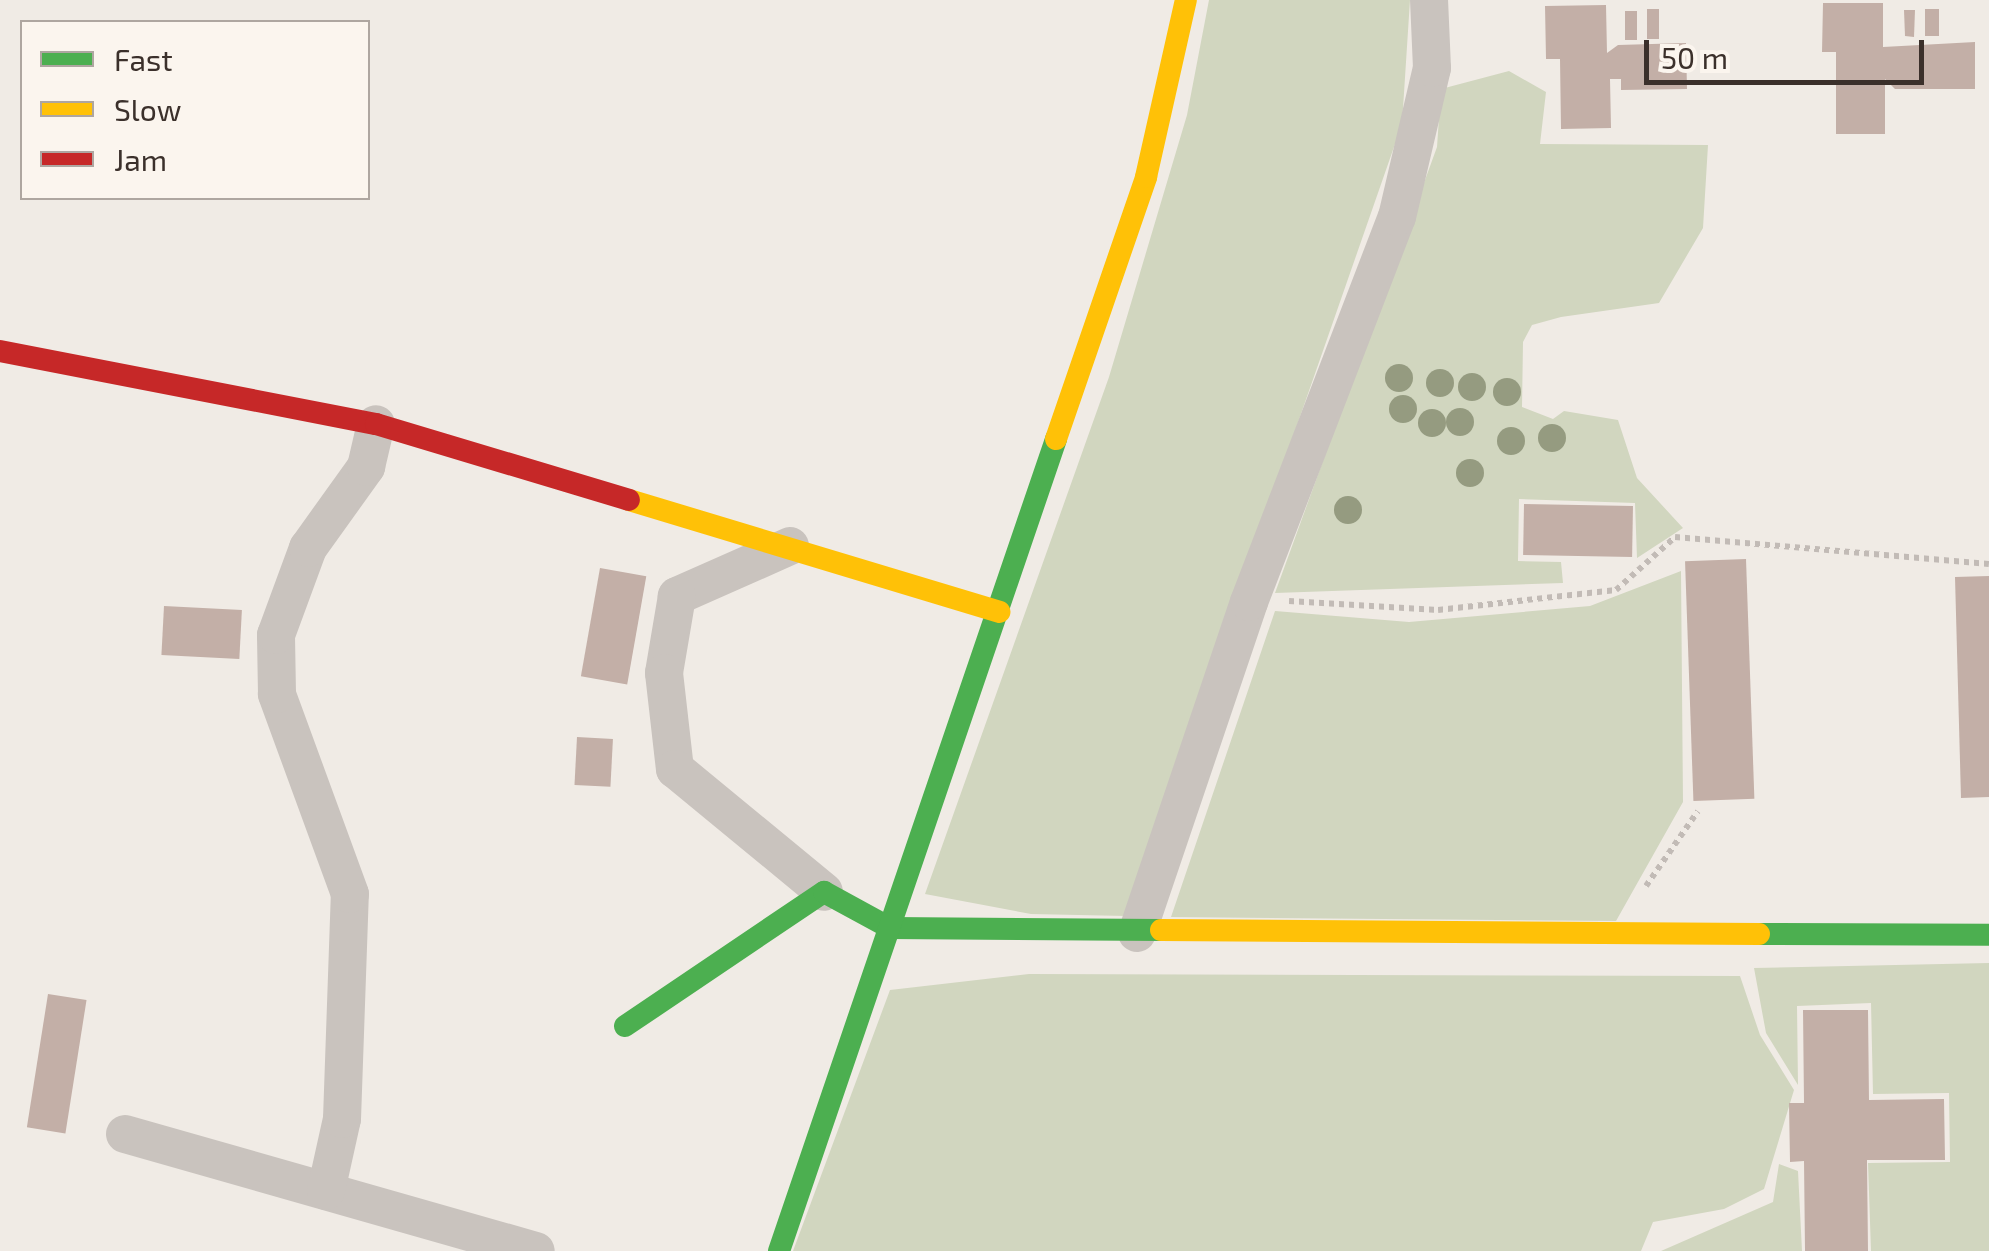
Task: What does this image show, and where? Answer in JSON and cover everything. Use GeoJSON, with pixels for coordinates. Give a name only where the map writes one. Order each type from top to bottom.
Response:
{"type":"FeatureCollection","features":[{"type":"Feature","properties":{"kind":"street"},"geometry":{"type":"LineString","coordinates":[[779,1251],[1146,177],[1186,0]]}},
{"type":"Feature","properties":{"kind":"street"},"geometry":{"type":"LineString","coordinates":[[1136,933],[1249,602],[1396,217],[1432,68],[1430,0]]}},
{"type":"Feature","properties":{"kind":"street"},"geometry":{"type":"LineString","coordinates":[[0,351],[376,424],[999,612]]}},
{"type":"Feature","properties":{"kind":"street"},"geometry":{"type":"LineString","coordinates":[[326,1191],[342,1119],[350,894],[278,694],[276,635],[308,548],[366,467],[376,424]]}},
{"type":"Feature","properties":{"kind":"street"},"geometry":{"type":"LineString","coordinates":[[790,546],[677,596],[664,673],[675,769],[824,892],[890,928],[1136,933],[1989,936]]}},
{"type":"Feature","properties":{"kind":"street"},"geometry":{"type":"LineString","coordinates":[[625,1026],[824,892]]}},
{"type":"Feature","properties":{"kind":"street"},"geometry":{"type":"LineString","coordinates":[[125,1134],[536,1251]]}},
{"type":"Feature","properties":{"kind":"path"},"geometry":{"type":"LineString","coordinates":[[1288,600],[1438,610],[1616,590],[1675,537],[1989,564]]}},
{"type":"Feature","properties":{"kind":"path"},"geometry":{"type":"LineString","coordinates":[[1633,905],[1698,811]]}},
{"type":"Feature","properties":{"kind":"green space"},"geometry":{"type":"Polygon","coordinates":[[[1209,0],[1410,0],[1402,124],[1126,916],[1031,914],[925,894],[1109,377],[1187,115],[1209,0]]]}},
{"type":"Feature","properties":{"kind":"green space"},"geometry":{"type":"Polygon","coordinates":[[[1509,71],[1546,92],[1540,144],[1708,145],[1703,228],[1659,303],[1532,325],[1523,342],[1522,407],[1553,419],[1564,411],[1618,420],[1637,478],[1683,528],[1637,558],[1635,503],[1519,499],[1518,561],[1561,562],[1563,583],[1275,593],[1437,147],[1441,89],[1509,71]]]}},
{"type":"Feature","properties":{"kind":"green space"},"geometry":{"type":"Polygon","coordinates":[[[1681,571],[1683,802],[1616,921],[1171,917],[1275,611],[1409,622],[1590,606],[1681,571]]]}},
{"type":"Feature","properties":{"kind":"green space"},"geometry":{"type":"Polygon","coordinates":[[[1989,963],[1989,1251],[1871,1251],[1868,1163],[1950,1162],[1949,1093],[1873,1094],[1871,1003],[1797,1006],[1798,1085],[1766,1033],[1754,968],[1989,963]]]}},
{"type":"Feature","properties":{"kind":"green space"},"geometry":{"type":"Polygon","coordinates":[[[1029,974],[1740,976],[1760,1035],[1794,1090],[1764,1189],[1724,1209],[1653,1222],[1641,1251],[793,1251],[890,990],[1029,974]]]}},
{"type":"Feature","properties":{"kind":"green space"},"geometry":{"type":"Polygon","coordinates":[[[1779,1164],[1798,1171],[1802,1251],[1661,1251],[1773,1202],[1779,1164]]]}},
{"type":"Feature","properties":{"kind":"building"},"geometry":{"type":"Polygon","coordinates":[[[1823,3],[1883,3],[1883,47],[1975,42],[1975,89],[1895,89],[1885,79],[1885,134],[1836,134],[1836,52],[1822,52],[1823,3]]]}},
{"type":"Feature","properties":{"kind":"building"},"geometry":{"type":"Polygon","coordinates":[[[1606,5],[1607,53],[1618,45],[1686,43],[1687,89],[1621,90],[1621,79],[1610,79],[1611,128],[1561,129],[1560,59],[1546,59],[1545,6],[1606,5]]]}},
{"type":"Feature","properties":{"kind":"building"},"geometry":{"type":"Polygon","coordinates":[[[1647,9],[1659,9],[1659,39],[1647,39],[1647,9]]]}},
{"type":"Feature","properties":{"kind":"building"},"geometry":{"type":"Polygon","coordinates":[[[1925,9],[1939,9],[1939,36],[1925,36],[1925,9]]]}},
{"type":"Feature","properties":{"kind":"building"},"geometry":{"type":"Polygon","coordinates":[[[1904,10],[1915,10],[1914,37],[1905,36],[1904,10]]]}},
{"type":"Feature","properties":{"kind":"building"},"geometry":{"type":"Polygon","coordinates":[[[1625,11],[1637,11],[1637,40],[1625,40],[1625,11]]]}},
{"type":"Feature","properties":{"kind":"building"},"geometry":{"type":"Polygon","coordinates":[[[1524,504],[1633,506],[1632,557],[1523,555],[1524,504]]]}},
{"type":"Feature","properties":{"kind":"building"},"geometry":{"type":"Polygon","coordinates":[[[1746,559],[1754,799],[1693,801],[1685,561],[1746,559]]]}},
{"type":"Feature","properties":{"kind":"building"},"geometry":{"type":"Polygon","coordinates":[[[600,568],[646,576],[627,684],[581,676],[600,568]]]}},
{"type":"Feature","properties":{"kind":"building"},"geometry":{"type":"Polygon","coordinates":[[[1989,576],[1989,797],[1961,798],[1955,577],[1989,576]]]}},
{"type":"Feature","properties":{"kind":"building"},"geometry":{"type":"Polygon","coordinates":[[[164,606],[242,610],[239,659],[161,655],[164,606]]]}},
{"type":"Feature","properties":{"kind":"building"},"geometry":{"type":"Polygon","coordinates":[[[577,737],[613,739],[610,787],[574,785],[577,737]]]}},
{"type":"Feature","properties":{"kind":"building"},"geometry":{"type":"Polygon","coordinates":[[[48,994],[87,1000],[65,1133],[27,1127],[48,994]]]}},
{"type":"Feature","properties":{"kind":"building"},"geometry":{"type":"Polygon","coordinates":[[[1803,1010],[1868,1010],[1869,1100],[1944,1099],[1945,1160],[1867,1160],[1868,1251],[1805,1251],[1804,1161],[1790,1162],[1789,1103],[1804,1103],[1803,1010]]]}},
{"type":"Feature","properties":{"kind":"traffic: fast"},"geometry":{"type":"LineString","coordinates":[[779,1251],[1056,439]]}},
{"type":"Feature","properties":{"kind":"traffic: fast"},"geometry":{"type":"LineString","coordinates":[[625,1026],[824,892],[890,928],[1161,930]]}},
{"type":"Feature","properties":{"kind":"traffic: fast"},"geometry":{"type":"LineString","coordinates":[[1759,934],[1989,935]]}},
{"type":"Feature","properties":{"kind":"traffic: slow"},"geometry":{"type":"LineString","coordinates":[[1056,439],[1146,177],[1186,0]]}},
{"type":"Feature","properties":{"kind":"traffic: slow"},"geometry":{"type":"LineString","coordinates":[[629,500],[999,612]]}},
{"type":"Feature","properties":{"kind":"traffic: slow"},"geometry":{"type":"LineString","coordinates":[[1161,930],[1759,934]]}},
{"type":"Feature","properties":{"kind":"traffic: jam"},"geometry":{"type":"LineString","coordinates":[[0,351],[376,424],[629,500]]}}]}
